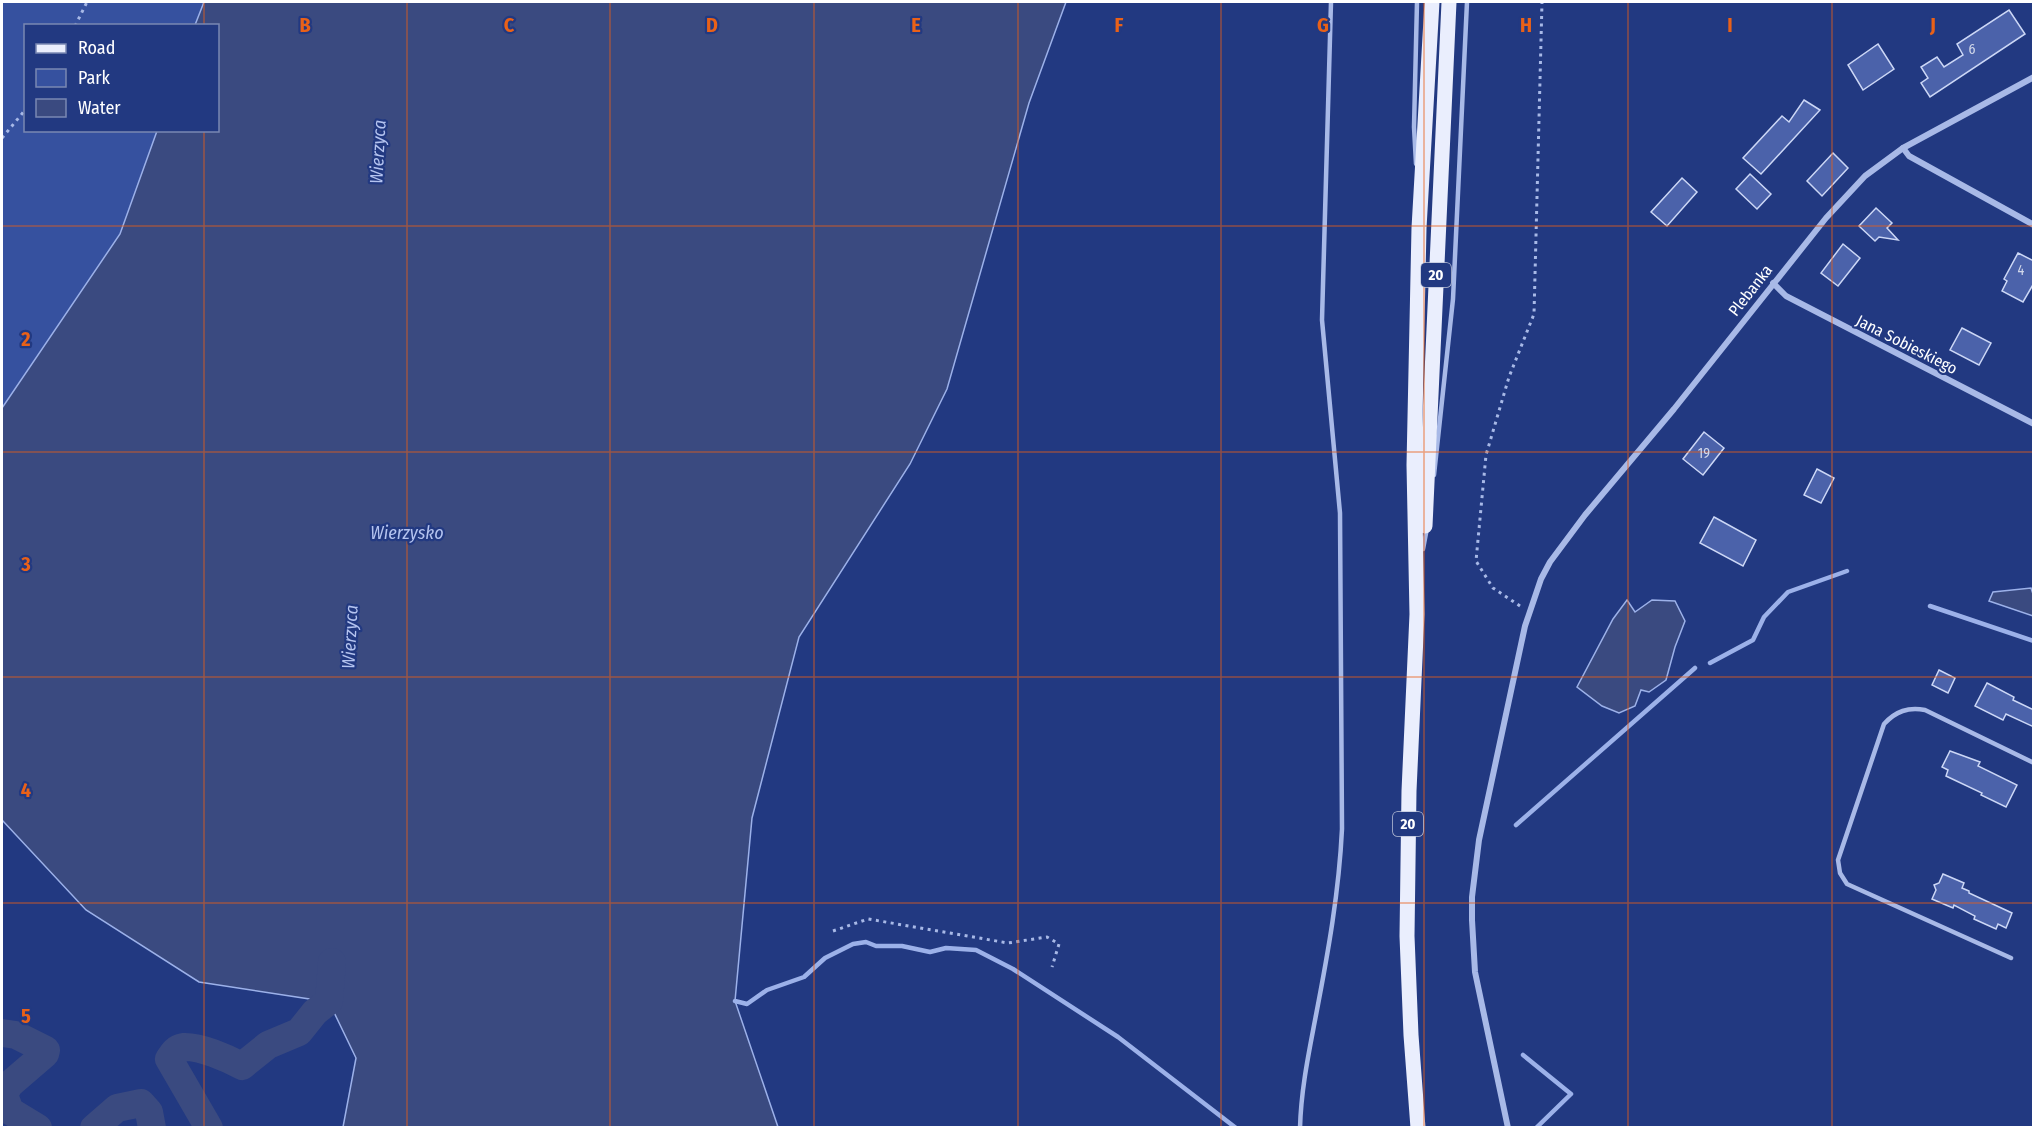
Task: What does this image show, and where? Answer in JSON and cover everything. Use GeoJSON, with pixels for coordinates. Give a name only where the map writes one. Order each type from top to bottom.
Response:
{"type":"FeatureCollection","features":[{"type":"Feature","properties":{"kind":"main road","name":"20"},"geometry":{"type":"LineString","coordinates":[[1417,614],[1414,465],[1419,228],[1432,2]]}},
{"type":"Feature","properties":{"kind":"main road","name":"20"},"geometry":{"type":"LineString","coordinates":[[1418,1128],[1407,936],[1409,791],[1417,614],[1424,549],[1449,2]]}},
{"type":"Feature","properties":{"kind":"street","name":"Plebanka"},"geometry":{"type":"LineString","coordinates":[[1508,1128],[1475,972],[1472,897],[1479,840],[1529,612],[1550,562],[1585,514],[1674,409],[1826,218],[1865,176],[1903,148],[2034,77]]}},
{"type":"Feature","properties":{"kind":"street"},"geometry":{"type":"LineString","coordinates":[[1903,148],[1909,156],[2034,225]]}},
{"type":"Feature","properties":{"kind":"street","name":"Jana Sobieskiego"},"geometry":{"type":"LineString","coordinates":[[1773,283],[1786,296],[2034,424]]}},
{"type":"Feature","properties":{"kind":"lane"},"geometry":{"type":"LineString","coordinates":[[1300,1128],[1306,1070],[1334,918],[1340,874],[1342,829],[1340,513],[1322,320],[1331,2]]}},
{"type":"Feature","properties":{"kind":"lane"},"geometry":{"type":"LineString","coordinates":[[1417,2],[1414,127],[1419,228]]}},
{"type":"Feature","properties":{"kind":"lane"},"geometry":{"type":"LineString","coordinates":[[1424,549],[1438,450],[1453,299],[1461,168],[1467,2]]}},
{"type":"Feature","properties":{"kind":"lane"},"geometry":{"type":"LineString","coordinates":[[2011,958],[1846,884],[1840,873],[1838,860],[1884,724],[1903,710],[1925,710],[2034,763]]}},
{"type":"Feature","properties":{"kind":"path"},"geometry":{"type":"LineString","coordinates":[[76,24],[87,2]]}},
{"type":"Feature","properties":{"kind":"path"},"geometry":{"type":"LineString","coordinates":[[1529,612],[1493,588],[1476,561],[1485,456],[1509,377],[1534,314],[1542,2]]}},
{"type":"Feature","properties":{"kind":"path"},"geometry":{"type":"LineString","coordinates":[[2,138],[24,111]]}},
{"type":"Feature","properties":{"kind":"path"},"geometry":{"type":"LineString","coordinates":[[833,931],[868,919],[1008,943],[1047,937],[1059,944],[1052,967]]}},
{"type":"Feature","properties":{"kind":"green space"},"geometry":{"type":"Polygon","coordinates":[[[2,2],[204,2],[195,24],[24,24],[24,132],[157,132],[120,234],[2,408],[2,2]]]}},
{"type":"Feature","properties":{"kind":"water","name":"Wierzysko"},"geometry":{"type":"Polygon","coordinates":[[[204,2],[1066,2],[1029,103],[947,389],[910,464],[799,637],[752,818],[735,1001],[778,1127],[343,1127],[356,1058],[329,1002],[199,982],[86,910],[2,820],[2,408],[120,234],[157,132],[219,132],[219,24],[195,24],[204,2]]]}},
{"type":"Feature","properties":{"kind":"water"},"geometry":{"type":"Polygon","coordinates":[[[2031,588],[2033,616],[1989,601],[1993,592],[2031,588]]]}},
{"type":"Feature","properties":{"kind":"water"},"geometry":{"type":"Polygon","coordinates":[[[1627,600],[1635,612],[1652,600],[1675,601],[1685,621],[1666,680],[1649,692],[1641,690],[1635,706],[1619,713],[1602,706],[1577,687],[1613,619],[1627,600]]]}},
{"type":"Feature","properties":{"kind":"building"},"geometry":{"type":"Polygon","coordinates":[[[2009,10],[2025,34],[1930,97],[1921,83],[1928,78],[1921,67],[1937,57],[1944,67],[1963,55],[1957,44],[2009,10]]]}},
{"type":"Feature","properties":{"kind":"building"},"geometry":{"type":"Polygon","coordinates":[[[1878,44],[1894,69],[1863,90],[1848,65],[1878,44]]]}},
{"type":"Feature","properties":{"kind":"building"},"geometry":{"type":"Polygon","coordinates":[[[1804,100],[1820,110],[1761,174],[1743,158],[1782,116],[1789,122],[1804,100]]]}},
{"type":"Feature","properties":{"kind":"building"},"geometry":{"type":"Polygon","coordinates":[[[1833,153],[1848,168],[1822,196],[1807,181],[1833,153]]]}},
{"type":"Feature","properties":{"kind":"building"},"geometry":{"type":"Polygon","coordinates":[[[1750,174],[1771,194],[1757,209],[1736,189],[1750,174]]]}},
{"type":"Feature","properties":{"kind":"building"},"geometry":{"type":"Polygon","coordinates":[[[1682,178],[1697,192],[1667,226],[1651,212],[1682,178]]]}},
{"type":"Feature","properties":{"kind":"building"},"geometry":{"type":"Polygon","coordinates":[[[1876,208],[1892,223],[1887,228],[1898,240],[1879,237],[1875,241],[1859,226],[1876,208]]]}},
{"type":"Feature","properties":{"kind":"building"},"geometry":{"type":"Polygon","coordinates":[[[1843,244],[1860,258],[1838,286],[1821,273],[1843,244]]]}},
{"type":"Feature","properties":{"kind":"building"},"geometry":{"type":"Polygon","coordinates":[[[2018,253],[2034,261],[2034,283],[2023,302],[2002,291],[2007,281],[2004,279],[2018,253]]]}},
{"type":"Feature","properties":{"kind":"building"},"geometry":{"type":"Polygon","coordinates":[[[1962,328],[1991,343],[1979,365],[1950,350],[1962,328]]]}},
{"type":"Feature","properties":{"kind":"building"},"geometry":{"type":"Polygon","coordinates":[[[1704,432],[1724,448],[1703,475],[1683,459],[1704,432]]]}},
{"type":"Feature","properties":{"kind":"building"},"geometry":{"type":"Polygon","coordinates":[[[1817,469],[1834,478],[1821,503],[1804,495],[1817,469]]]}},
{"type":"Feature","properties":{"kind":"building"},"geometry":{"type":"Polygon","coordinates":[[[1714,517],[1756,540],[1743,566],[1700,543],[1714,517]]]}},
{"type":"Feature","properties":{"kind":"building"},"geometry":{"type":"Polygon","coordinates":[[[1939,670],[1955,678],[1948,693],[1932,685],[1939,670]]]}},
{"type":"Feature","properties":{"kind":"building"},"geometry":{"type":"Polygon","coordinates":[[[1987,683],[2034,710],[2034,727],[2006,714],[2003,720],[1975,706],[1987,683]]]}},
{"type":"Feature","properties":{"kind":"building"},"geometry":{"type":"Polygon","coordinates":[[[1950,751],[1980,762],[1978,766],[2017,785],[2006,807],[1946,776],[1948,770],[1942,767],[1950,751]]]}},
{"type":"Feature","properties":{"kind":"building"},"geometry":{"type":"Polygon","coordinates":[[[1943,874],[1964,883],[1962,888],[1969,893],[2012,913],[2006,928],[1998,924],[1996,929],[1974,919],[1975,916],[1954,905],[1953,908],[1932,899],[1936,890],[1934,885],[1939,883],[1943,874]]]}},
{"type":"Feature","properties":{"kind":"waterway"},"geometry":{"type":"LineString","coordinates":[[1710,663],[1753,640],[1764,617],[1788,592],[1847,571]]}},
{"type":"Feature","properties":{"kind":"waterway"},"geometry":{"type":"LineString","coordinates":[[1930,606],[2034,641]]}},
{"type":"Feature","properties":{"kind":"waterway"},"geometry":{"type":"LineString","coordinates":[[1516,825],[1695,668]]}},
{"type":"Feature","properties":{"kind":"waterway"},"geometry":{"type":"LineString","coordinates":[[735,1001],[747,1004],[767,990],[804,977],[825,958],[853,944],[866,942],[876,946],[902,946],[930,952],[946,948],[976,950],[1013,969],[1118,1037],[1236,1128]]}},
{"type":"Feature","properties":{"kind":"waterway","name":"Wierzyca"},"geometry":{"type":"LineString","coordinates":[[209,1128],[169,1059],[177,1050],[190,1047],[213,1053],[242,1066],[268,1045],[299,1032],[315,1012],[329,1001],[332,962]]}},
{"type":"Feature","properties":{"kind":"waterway","name":"Wierzyca"},"geometry":{"type":"LineString","coordinates":[[2,1033],[16,1035],[46,1050],[45,1054],[9,1085],[4,1095],[10,1111],[38,1128]]}},
{"type":"Feature","properties":{"kind":"waterway"},"geometry":{"type":"LineString","coordinates":[[1523,1055],[1571,1094],[1536,1128]]}},
{"type":"Feature","properties":{"kind":"waterway","name":"Wierzyca"},"geometry":{"type":"LineString","coordinates":[[94,1128],[117,1108],[141,1103],[149,1112],[152,1128]]}}]}
